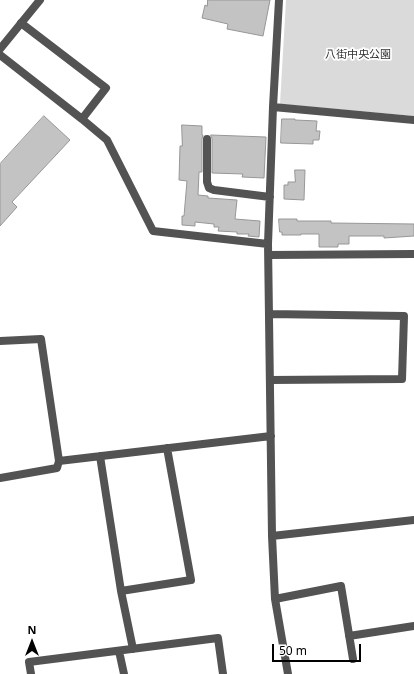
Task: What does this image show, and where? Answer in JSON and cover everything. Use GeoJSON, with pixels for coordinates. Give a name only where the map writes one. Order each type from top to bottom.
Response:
{"type":"FeatureCollection","features":[{"type":"Feature","properties":{"kind":"street"},"geometry":{"type":"LineString","coordinates":[[0,49],[40,0]]}},
{"type":"Feature","properties":{"kind":"street"},"geometry":{"type":"LineString","coordinates":[[279,0],[268,244],[272,536],[275,599],[288,674]]}},
{"type":"Feature","properties":{"kind":"street"},"geometry":{"type":"LineString","coordinates":[[21,23],[106,88],[82,119]]}},
{"type":"Feature","properties":{"kind":"street"},"geometry":{"type":"LineString","coordinates":[[0,54],[107,140],[153,231],[268,244]]}},
{"type":"Feature","properties":{"kind":"street"},"geometry":{"type":"LineString","coordinates":[[273,107],[414,120]]}},
{"type":"Feature","properties":{"kind":"street"},"geometry":{"type":"LineString","coordinates":[[206,139],[207,182],[209,188],[214,190],[270,197]]}},
{"type":"Feature","properties":{"kind":"street"},"geometry":{"type":"LineString","coordinates":[[269,255],[414,254]]}},
{"type":"Feature","properties":{"kind":"street"},"geometry":{"type":"LineString","coordinates":[[269,314],[404,316],[402,379],[270,380]]}},
{"type":"Feature","properties":{"kind":"street"},"geometry":{"type":"LineString","coordinates":[[0,341],[41,339],[59,461],[57,468],[0,478]]}},
{"type":"Feature","properties":{"kind":"street"},"geometry":{"type":"LineString","coordinates":[[59,461],[271,436]]}},
{"type":"Feature","properties":{"kind":"street"},"geometry":{"type":"LineString","coordinates":[[121,592],[191,580],[167,448]]}},
{"type":"Feature","properties":{"kind":"street"},"geometry":{"type":"LineString","coordinates":[[100,456],[121,592],[133,649]]}},
{"type":"Feature","properties":{"kind":"street"},"geometry":{"type":"LineString","coordinates":[[272,536],[414,520]]}},
{"type":"Feature","properties":{"kind":"street"},"geometry":{"type":"LineString","coordinates":[[275,599],[341,586],[354,659]]}},
{"type":"Feature","properties":{"kind":"street"},"geometry":{"type":"LineString","coordinates":[[350,636],[414,626]]}},
{"type":"Feature","properties":{"kind":"street"},"geometry":{"type":"LineString","coordinates":[[32,674],[29,662],[218,638],[223,674]]}},
{"type":"Feature","properties":{"kind":"street"},"geometry":{"type":"LineString","coordinates":[[119,651],[124,674]]}},
{"type":"Feature","properties":{"kind":"green space","name":"八街中央公園"},"geometry":{"type":"Polygon","coordinates":[[[286,0],[414,0],[414,116],[280,104],[286,0]]]}},
{"type":"Feature","properties":{"kind":"building"},"geometry":{"type":"Polygon","coordinates":[[[208,0],[270,0],[263,36],[227,29],[228,24],[202,18],[205,5],[207,6],[208,0]]]}},
{"type":"Feature","properties":{"kind":"building"},"geometry":{"type":"Polygon","coordinates":[[[44,116],[70,140],[12,202],[17,207],[0,226],[0,164],[44,116]]]}},
{"type":"Feature","properties":{"kind":"building"},"geometry":{"type":"Polygon","coordinates":[[[282,119],[317,121],[316,131],[320,131],[319,140],[313,140],[313,144],[281,143],[282,119]]]}},
{"type":"Feature","properties":{"kind":"building"},"geometry":{"type":"Polygon","coordinates":[[[182,125],[202,126],[202,172],[199,172],[198,195],[208,196],[208,198],[237,200],[235,219],[260,221],[259,237],[248,236],[249,234],[237,234],[237,232],[218,231],[219,227],[214,227],[214,224],[195,222],[195,226],[182,225],[187,181],[179,180],[182,125]]]}},
{"type":"Feature","properties":{"kind":"building"},"geometry":{"type":"Polygon","coordinates":[[[211,135],[266,137],[264,178],[242,177],[243,174],[212,173],[211,135]]]}},
{"type":"Feature","properties":{"kind":"building"},"geometry":{"type":"Polygon","coordinates":[[[295,170],[305,170],[304,200],[284,199],[284,185],[288,185],[288,182],[295,182],[295,170]]]}},
{"type":"Feature","properties":{"kind":"building"},"geometry":{"type":"Polygon","coordinates":[[[279,219],[297,219],[297,221],[331,221],[331,223],[414,224],[414,236],[384,238],[384,236],[349,236],[349,244],[338,244],[338,247],[319,247],[319,234],[282,235],[282,232],[280,232],[279,219]]]}}]}
